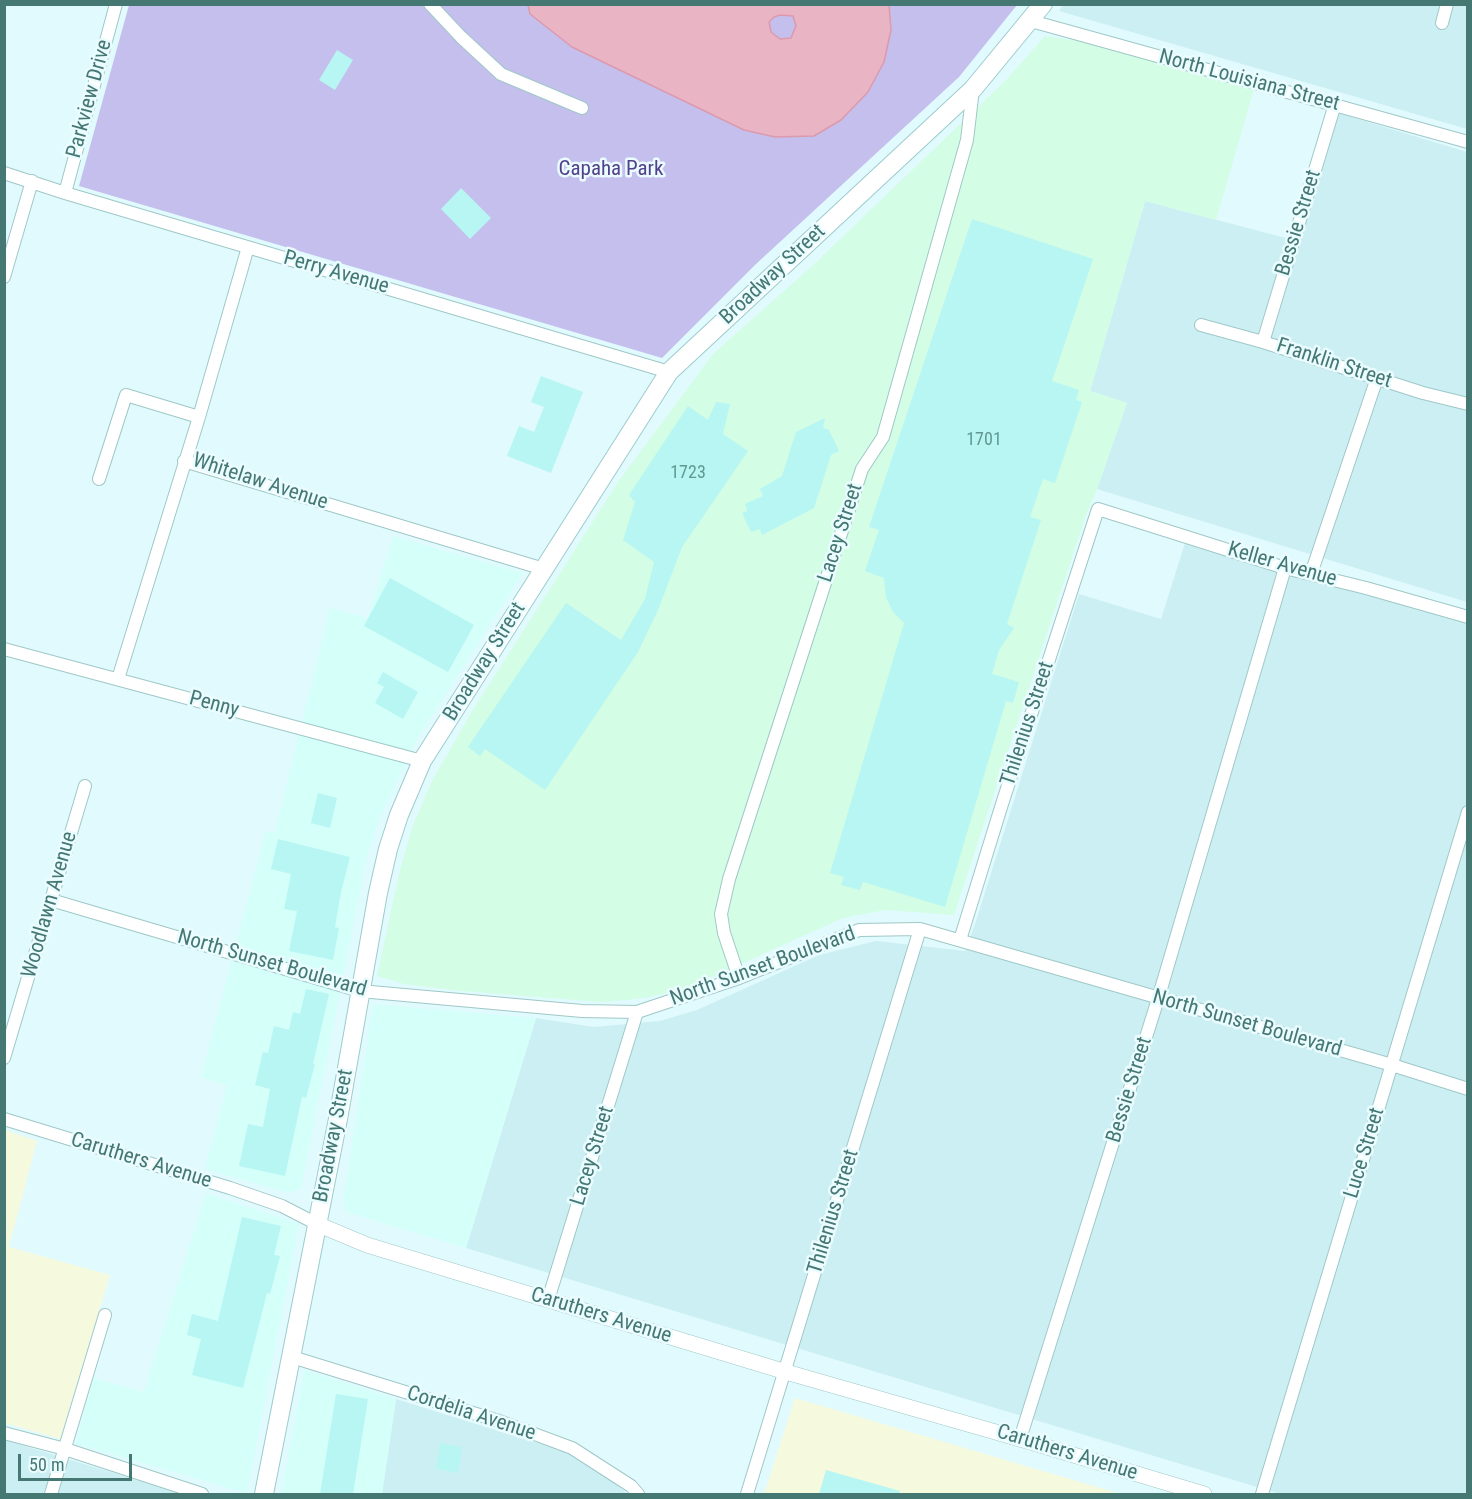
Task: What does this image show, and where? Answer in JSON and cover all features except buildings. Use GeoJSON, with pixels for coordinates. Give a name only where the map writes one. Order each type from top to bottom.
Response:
{"type":"FeatureCollection","features":[{"type":"Feature","properties":{"kind":"main road","name":"Broadway Street"},"geometry":{"type":"LineString","coordinates":[[264,1494],[338,1119],[378,893],[399,815],[422,761],[669,372],[973,89],[1043,4]]}},
{"type":"Feature","properties":{"kind":"street","name":"Parkview Drive"},"geometry":{"type":"LineString","coordinates":[[65,193],[116,4]]}},
{"type":"Feature","properties":{"kind":"street"},"geometry":{"type":"LineString","coordinates":[[430,4],[501,74],[582,108]]}},
{"type":"Feature","properties":{"kind":"street"},"geometry":{"type":"LineString","coordinates":[[1442,23],[1447,4]]}},
{"type":"Feature","properties":{"kind":"street","name":"North Louisiana Street"},"geometry":{"type":"LineString","coordinates":[[1031,21],[1467,142]]}},
{"type":"Feature","properties":{"kind":"street","name":"Lacey Street"},"geometry":{"type":"LineString","coordinates":[[739,978],[724,933],[721,914],[729,879],[862,469],[883,437],[967,140],[973,89]]}},
{"type":"Feature","properties":{"kind":"street","name":"Bessie Street"},"geometry":{"type":"LineString","coordinates":[[1263,342],[1335,104]]}},
{"type":"Feature","properties":{"kind":"street","name":"Perry Avenue"},"geometry":{"type":"LineString","coordinates":[[4,173],[248,248],[669,372]]}},
{"type":"Feature","properties":{"kind":"street"},"geometry":{"type":"LineString","coordinates":[[4,278],[32,181]]}},
{"type":"Feature","properties":{"kind":"street","name":"Whitelaw Avenue"},"geometry":{"type":"LineString","coordinates":[[248,248],[184,461],[544,569]]}},
{"type":"Feature","properties":{"kind":"street","name":"Franklin Street"},"geometry":{"type":"LineString","coordinates":[[1201,325],[1467,404]]}},
{"type":"Feature","properties":{"kind":"street"},"geometry":{"type":"LineString","coordinates":[[1311,574],[1377,378]]}},
{"type":"Feature","properties":{"kind":"street"},"geometry":{"type":"LineString","coordinates":[[99,479],[126,395],[199,417]]}},
{"type":"Feature","properties":{"kind":"street"},"geometry":{"type":"LineString","coordinates":[[118,679],[184,461]]}},
{"type":"Feature","properties":{"kind":"street","name":"Keller Avenue"},"geometry":{"type":"LineString","coordinates":[[1098,509],[1286,568],[1467,617]]}},
{"type":"Feature","properties":{"kind":"street","name":"Thilenius Street"},"geometry":{"type":"LineString","coordinates":[[960,940],[1000,809],[1098,509]]}},
{"type":"Feature","properties":{"kind":"street","name":"Bessie Street"},"geometry":{"type":"LineString","coordinates":[[1020,1439],[1158,999],[1286,568]]}},
{"type":"Feature","properties":{"kind":"street","name":"Penny"},"geometry":{"type":"LineString","coordinates":[[4,649],[422,761]]}},
{"type":"Feature","properties":{"kind":"street","name":"Woodlawn Avenue"},"geometry":{"type":"LineString","coordinates":[[4,1058],[85,786]]}},
{"type":"Feature","properties":{"kind":"street","name":"Luce Street"},"geometry":{"type":"LineString","coordinates":[[1262,1494],[1467,812]]}},
{"type":"Feature","properties":{"kind":"street","name":"North Sunset Boulevard"},"geometry":{"type":"LineString","coordinates":[[51,900],[360,991],[582,1011],[637,1012],[739,978],[859,930],[920,929],[1392,1065],[1467,1089]]}},
{"type":"Feature","properties":{"kind":"street","name":"Thilenius Street"},"geometry":{"type":"LineString","coordinates":[[747,1494],[920,929]]}},
{"type":"Feature","properties":{"kind":"street","name":"Lacey Street"},"geometry":{"type":"LineString","coordinates":[[548,1300],[637,1012]]}},
{"type":"Feature","properties":{"kind":"street","name":"Caruthers Avenue"},"geometry":{"type":"LineString","coordinates":[[4,1119],[282,1206],[367,1245],[786,1372],[1204,1494]]}},
{"type":"Feature","properties":{"kind":"street"},"geometry":{"type":"LineString","coordinates":[[51,1494],[105,1316]]}},
{"type":"Feature","properties":{"kind":"street","name":"Cordelia Avenue"},"geometry":{"type":"LineString","coordinates":[[292,1357],[502,1422],[572,1448],[631,1486],[639,1494]]}},
{"type":"Feature","properties":{"kind":"street"},"geometry":{"type":"LineString","coordinates":[[4,1432],[65,1449],[202,1494]]}},
{"type":"Feature","properties":{"kind":"shaded area"},"geometry":{"type":"Polygon","coordinates":[[[1064,4],[1467,5],[1467,129],[1059,11],[1064,4]]]}},
{"type":"Feature","properties":{"kind":"shaded area"},"geometry":{"type":"Polygon","coordinates":[[[528,5],[889,5],[891,30],[884,62],[868,92],[841,120],[814,136],[775,137],[744,130],[572,47],[530,14],[528,5]],[[793,16],[774,17],[769,22],[771,32],[780,39],[791,38],[796,26],[793,16]]]}},
{"type":"Feature","properties":{"kind":"shaded area"},"geometry":{"type":"Polygon","coordinates":[[[1045,36],[1079,41],[1254,89],[1216,220],[1145,201],[1090,391],[1127,403],[1086,515],[954,915],[885,910],[843,918],[690,987],[628,1000],[601,1002],[461,991],[404,984],[377,976],[400,870],[412,828],[432,781],[471,713],[618,482],[713,354],[811,267],[1006,80],[1045,36]]]}},
{"type":"Feature","properties":{"kind":"shaded area"},"geometry":{"type":"Polygon","coordinates":[[[1338,113],[1467,152],[1467,602],[1097,489],[1127,403],[1090,391],[1145,201],[1297,241],[1338,113]]]}},
{"type":"Feature","properties":{"kind":"shaded area"},"geometry":{"type":"Polygon","coordinates":[[[393,536],[523,573],[416,741],[378,822],[367,857],[301,1188],[289,1193],[205,1169],[227,1086],[201,1077],[266,831],[275,832],[330,608],[368,618],[393,536]]]}},
{"type":"Feature","properties":{"kind":"shaded area"},"geometry":{"type":"Polygon","coordinates":[[[1186,540],[1467,623],[1467,1494],[1280,1494],[466,1248],[536,1018],[594,1027],[660,1021],[697,1010],[819,955],[876,941],[965,951],[1079,594],[1161,619],[1186,540]]]}},
{"type":"Feature","properties":{"kind":"shaded area"},"geometry":{"type":"Polygon","coordinates":[[[373,1004],[536,1018],[466,1248],[347,1212],[343,1203],[373,1004]]]}},
{"type":"Feature","properties":{"kind":"shaded area"},"geometry":{"type":"Polygon","coordinates":[[[5,1130],[37,1141],[9,1247],[110,1275],[60,1439],[5,1423],[5,1130]]]}},
{"type":"Feature","properties":{"kind":"shaded area"},"geometry":{"type":"Polygon","coordinates":[[[206,1193],[299,1224],[247,1493],[76,1444],[93,1378],[144,1392],[206,1193]]]}},
{"type":"Feature","properties":{"kind":"shaded area"},"geometry":{"type":"Polygon","coordinates":[[[304,1370],[396,1399],[382,1494],[281,1494],[304,1370]]]}},
{"type":"Feature","properties":{"kind":"shaded area"},"geometry":{"type":"Polygon","coordinates":[[[795,1398],[1121,1494],[764,1494],[795,1398]]]}},
{"type":"Feature","properties":{"kind":"shaded area"},"geometry":{"type":"Polygon","coordinates":[[[396,1399],[563,1451],[610,1478],[627,1494],[382,1494],[396,1399]]]}},
{"type":"Feature","properties":{"kind":"shaded area"},"geometry":{"type":"Polygon","coordinates":[[[5,1440],[183,1494],[5,1494],[5,1440]]]}},
{"type":"Feature","properties":{"kind":"green space","name":"Capaha Park"},"geometry":{"type":"Polygon","coordinates":[[[129,5],[1017,5],[959,77],[756,264],[662,358],[79,186],[129,5]]]}}]}
